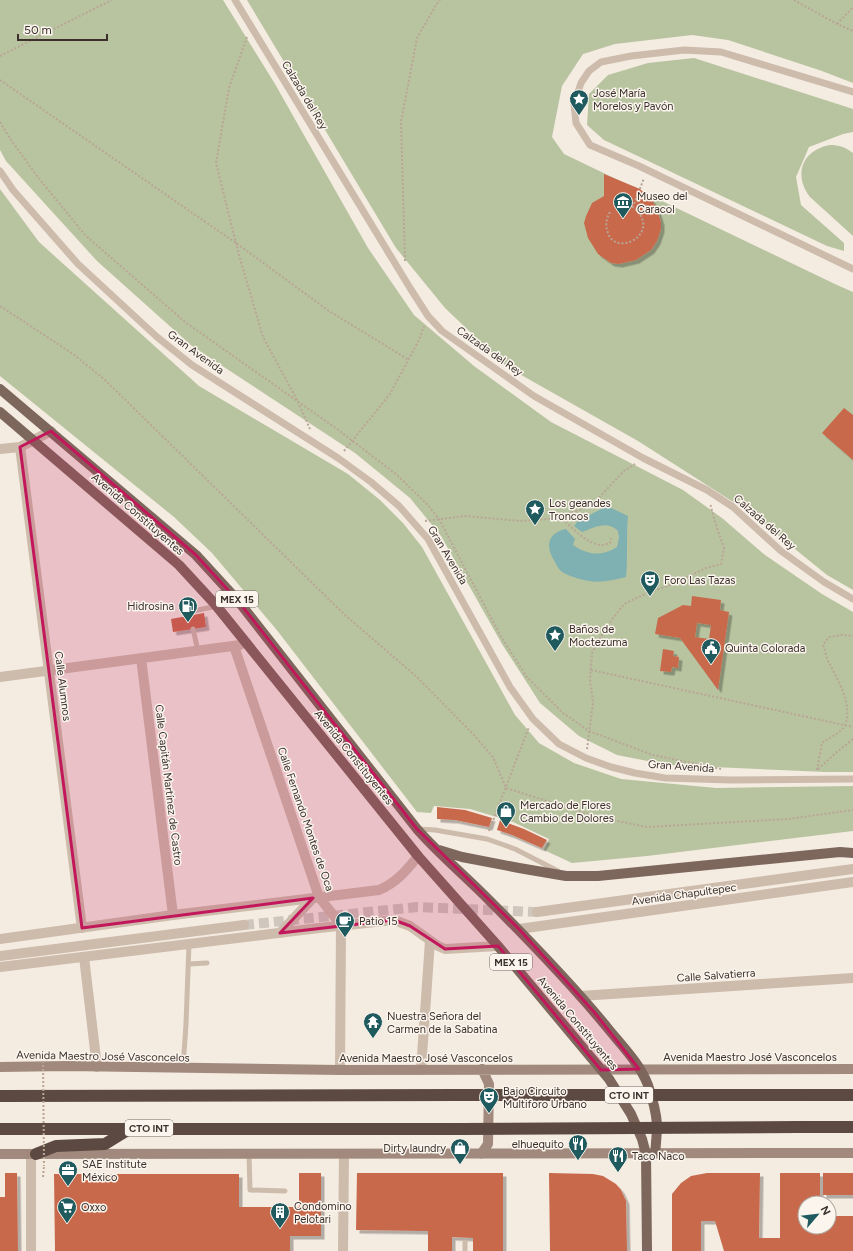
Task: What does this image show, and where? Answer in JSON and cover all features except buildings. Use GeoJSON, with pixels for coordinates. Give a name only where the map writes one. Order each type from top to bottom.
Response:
{"type":"FeatureCollection","features":[{"type":"Feature","properties":{"kind":"highway"},"geometry":{"type":"LineString","coordinates":[[0,1089],[19,1096]]}},
{"type":"Feature","properties":{"kind":"highway","name":"CTO INT"},"geometry":{"type":"LineString","coordinates":[[0,1096],[853,1095]]}},
{"type":"Feature","properties":{"kind":"highway","name":"CTO INT"},"geometry":{"type":"LineString","coordinates":[[0,1129],[853,1127]]}},
{"type":"Feature","properties":{"kind":"highway"},"geometry":{"type":"LineString","coordinates":[[34,1154],[56,1146],[105,1144],[132,1128]]}},
{"type":"Feature","properties":{"kind":"main road","name":"Avenida Constituyentes"},"geometry":{"type":"LineString","coordinates":[[0,389],[196,555],[239,602],[417,829],[434,848],[455,866],[519,929],[580,996],[640,1069],[648,1085],[657,1124],[650,1154]]}},
{"type":"Feature","properties":{"kind":"main road","name":"Avenida Constituyentes"},"geometry":{"type":"LineString","coordinates":[[0,412],[179,565],[217,606],[418,856],[498,946],[601,1070],[612,1084],[631,1114],[650,1154]]}},
{"type":"Feature","properties":{"kind":"main road"},"geometry":{"type":"LineString","coordinates":[[434,848],[476,860],[566,876],[598,876],[840,852],[853,853]]}},
{"type":"Feature","properties":{"kind":"main road","name":"Avenida Maestro José Vasconcelos"},"geometry":{"type":"LineString","coordinates":[[0,1067],[340,1070],[853,1069]]}},
{"type":"Feature","properties":{"kind":"main road"},"geometry":{"type":"LineString","coordinates":[[481,1154],[488,1144],[489,1084],[482,1069]]}},
{"type":"Feature","properties":{"kind":"main road"},"geometry":{"type":"LineString","coordinates":[[0,1154],[853,1153]]}},
{"type":"Feature","properties":{"kind":"main road"},"geometry":{"type":"LineString","coordinates":[[647,1251],[650,1154]]}},
{"type":"Feature","properties":{"kind":"street","name":"Calzada del Rey"},"geometry":{"type":"LineString","coordinates":[[235,0],[405,280],[428,316],[442,331],[534,396],[643,458],[707,490],[734,507],[781,551],[824,582],[853,599]]}},
{"type":"Feature","properties":{"kind":"street"},"geometry":{"type":"LineString","coordinates":[[853,92],[721,52],[684,50],[631,56],[601,62],[589,71],[581,84],[574,104],[576,123],[590,145],[639,166],[853,269]]}},
{"type":"Feature","properties":{"kind":"street","name":"Gran Avenida"},"geometry":{"type":"LineString","coordinates":[[0,171],[13,190],[78,264],[157,337],[192,366],[338,458],[371,482],[399,506],[428,539],[510,687],[533,719],[559,744],[586,758],[635,773],[665,778],[731,780],[853,779]]}},
{"type":"Feature","properties":{"kind":"street"},"geometry":{"type":"LineString","coordinates":[[0,449],[20,447],[51,431]]}},
{"type":"Feature","properties":{"kind":"street","name":"Calle Alumnos"},"geometry":{"type":"LineString","coordinates":[[20,447],[82,928]]}},
{"type":"Feature","properties":{"kind":"street"},"geometry":{"type":"LineString","coordinates":[[0,677],[247,644]]}},
{"type":"Feature","properties":{"kind":"street","name":"Calle Fernando Montes de Oca"},"geometry":{"type":"LineString","coordinates":[[234,646],[316,898],[341,925]]}},
{"type":"Feature","properties":{"kind":"street","name":"Calle Capitán Martínez de Castro"},"geometry":{"type":"LineString","coordinates":[[141,658],[173,915]]}},
{"type":"Feature","properties":{"kind":"street"},"geometry":{"type":"LineString","coordinates":[[0,939],[173,915],[379,890],[389,886],[397,880],[418,856]]}},
{"type":"Feature","properties":{"kind":"street","name":"Avenida Chapultepec"},"geometry":{"type":"LineString","coordinates":[[537,912],[853,869]]}},
{"type":"Feature","properties":{"kind":"street","name":"Avenida Chapultepec"},"geometry":{"type":"LineString","coordinates":[[519,929],[853,882]]}},
{"type":"Feature","properties":{"kind":"street"},"geometry":{"type":"LineString","coordinates":[[280,932],[316,898]]}},
{"type":"Feature","properties":{"kind":"street"},"geometry":{"type":"LineString","coordinates":[[0,967],[280,932],[394,920],[410,926],[430,941],[445,949],[498,946]]}},
{"type":"Feature","properties":{"kind":"street"},"geometry":{"type":"LineString","coordinates":[[0,956],[244,925]]}},
{"type":"Feature","properties":{"kind":"street"},"geometry":{"type":"LineString","coordinates":[[340,1070],[341,925]]}},
{"type":"Feature","properties":{"kind":"street"},"geometry":{"type":"LineString","coordinates":[[421,1070],[430,941]]}},
{"type":"Feature","properties":{"kind":"street"},"geometry":{"type":"LineString","coordinates":[[84,957],[97,1067]]}},
{"type":"Feature","properties":{"kind":"street","name":"Calle Salvatierra"},"geometry":{"type":"LineString","coordinates":[[580,996],[853,978]]}},
{"type":"Feature","properties":{"kind":"street"},"geometry":{"type":"LineString","coordinates":[[31,1251],[34,1154]]}},
{"type":"Feature","properties":{"kind":"street"},"geometry":{"type":"LineString","coordinates":[[343,1251],[344,1154]]}},
{"type":"Feature","properties":{"kind":"lane"},"geometry":{"type":"LineString","coordinates":[[190,616],[190,612],[217,606]]}},
{"type":"Feature","properties":{"kind":"lane"},"geometry":{"type":"LineString","coordinates":[[193,629],[198,651]]}},
{"type":"Feature","properties":{"kind":"lane"},"geometry":{"type":"LineString","coordinates":[[417,829],[435,830],[487,839],[516,849],[566,876]]}},
{"type":"Feature","properties":{"kind":"lane"},"geometry":{"type":"LineString","coordinates":[[183,1068],[189,944]]}},
{"type":"Feature","properties":{"kind":"lane"},"geometry":{"type":"LineString","coordinates":[[189,964],[207,963]]}},
{"type":"Feature","properties":{"kind":"lane"},"geometry":{"type":"LineString","coordinates":[[249,1154],[250,1190],[285,1191]]}},
{"type":"Feature","properties":{"kind":"lane"},"geometry":{"type":"LineString","coordinates":[[465,1242],[465,1251]]}},
{"type":"Feature","properties":{"kind":"path"},"geometry":{"type":"LineString","coordinates":[[0,56],[112,0]]}},
{"type":"Feature","properties":{"kind":"path"},"geometry":{"type":"LineString","coordinates":[[405,280],[401,122],[417,38],[440,0]]}},
{"type":"Feature","properties":{"kind":"path"},"geometry":{"type":"LineString","coordinates":[[794,0],[837,24],[853,31]]}},
{"type":"Feature","properties":{"kind":"path"},"geometry":{"type":"LineString","coordinates":[[837,24],[853,7]]}},
{"type":"Feature","properties":{"kind":"path"},"geometry":{"type":"LineString","coordinates":[[251,27],[229,88],[216,163],[236,242],[263,337],[296,398],[318,446]]}},
{"type":"Feature","properties":{"kind":"path"},"geometry":{"type":"LineString","coordinates":[[0,80],[236,242],[329,310],[408,360]]}},
{"type":"Feature","properties":{"kind":"path"},"geometry":{"type":"LineString","coordinates":[[610,212],[606,219],[606,227],[609,236],[617,242],[627,243],[636,240],[642,232],[643,222],[640,213],[633,207],[640,189]]}},
{"type":"Feature","properties":{"kind":"path"},"geometry":{"type":"LineString","coordinates":[[0,306],[68,350],[104,378],[341,611],[417,677],[473,734],[493,757],[506,788],[597,817],[646,826],[788,819],[853,810]]}},
{"type":"Feature","properties":{"kind":"path"},"geometry":{"type":"LineString","coordinates":[[338,458],[390,394],[419,340],[428,316]]}},
{"type":"Feature","properties":{"kind":"path"},"geometry":{"type":"LineString","coordinates":[[414,522],[465,516],[520,521],[550,519],[593,504],[624,471],[643,458]]}},
{"type":"Feature","properties":{"kind":"path"},"geometry":{"type":"LineString","coordinates":[[586,758],[593,703],[590,679],[592,653],[607,626],[624,604],[646,593],[668,586],[706,568],[721,564],[724,548],[715,522],[707,490]]}},
{"type":"Feature","properties":{"kind":"path"},"geometry":{"type":"LineString","coordinates":[[560,516],[575,531],[588,540],[601,545],[610,543],[611,538]]}},
{"type":"Feature","properties":{"kind":"path"},"geometry":{"type":"LineString","coordinates":[[853,636],[842,635],[829,637],[824,645],[827,660],[845,688],[851,706],[850,716],[845,725],[822,743],[817,770],[853,739]]}},
{"type":"Feature","properties":{"kind":"path"},"geometry":{"type":"LineString","coordinates":[[591,670],[853,727]]}},
{"type":"Feature","properties":{"kind":"path"},"geometry":{"type":"LineString","coordinates":[[487,839],[533,719]]}},
{"type":"Feature","properties":{"kind":"path"},"geometry":{"type":"LineString","coordinates":[[42,1179],[44,1166],[43,1057]]}},
{"type":"Feature","properties":{"kind":"highlighted area"},"geometry":{"type":"Polygon","coordinates":[[[51,431],[196,555],[239,602],[417,829],[519,929],[595,1013],[639,1069],[601,1070],[498,946],[445,949],[410,926],[394,920],[280,933],[313,898],[82,928],[20,447],[51,431]]]}},
{"type":"Feature","properties":{"kind":"green space"},"geometry":{"type":"Polygon","coordinates":[[[0,0],[223,0],[275,84],[368,248],[414,315],[474,366],[551,422],[683,490],[722,518],[765,555],[822,594],[853,612],[853,772],[668,765],[617,755],[579,736],[540,703],[502,644],[441,536],[410,498],[355,453],[192,346],[97,261],[6,161],[0,150],[0,0]]]}},
{"type":"Feature","properties":{"kind":"green space"},"geometry":{"type":"Polygon","coordinates":[[[247,0],[853,0],[853,83],[822,71],[728,40],[692,35],[615,44],[583,54],[562,86],[552,137],[564,154],[853,292],[853,590],[827,575],[752,514],[638,441],[507,367],[445,308],[396,248],[247,0]]]}},
{"type":"Feature","properties":{"kind":"green space"},"geometry":{"type":"Polygon","coordinates":[[[694,58],[853,109],[853,132],[843,134],[809,147],[796,177],[801,205],[844,243],[844,251],[827,246],[604,140],[587,125],[589,94],[608,75],[648,63],[694,58]]]}},
{"type":"Feature","properties":{"kind":"green space"},"geometry":{"type":"Polygon","coordinates":[[[830,145],[842,147],[853,153],[853,236],[810,197],[802,180],[801,172],[807,158],[820,148],[830,145]]]}},
{"type":"Feature","properties":{"kind":"green space"},"geometry":{"type":"Polygon","coordinates":[[[0,189],[39,242],[199,386],[348,474],[380,500],[403,523],[422,547],[515,715],[539,743],[574,763],[621,779],[716,788],[853,786],[853,831],[647,856],[572,863],[544,850],[549,839],[513,822],[470,809],[434,806],[431,813],[417,812],[276,629],[212,553],[174,517],[0,376],[0,189]]]}},
{"type":"Feature","properties":{"kind":"water"},"geometry":{"type":"Polygon","coordinates":[[[607,506],[628,516],[626,577],[594,582],[562,572],[552,556],[549,546],[552,537],[560,531],[566,529],[575,539],[573,545],[589,553],[595,554],[605,552],[617,547],[619,538],[618,531],[610,526],[605,525],[582,532],[574,526],[578,521],[607,506]]]}},
{"type":"Feature","properties":{"kind":"tunnel"},"geometry":{"type":"LineString","coordinates":[[244,925],[417,907],[537,912]]}},
{"type":"Feature","properties":{"kind":"place","name":"José María Morelos y Pavón"},"geometry":{"type":"Point","coordinates":[579,116]}},
{"type":"Feature","properties":{"kind":"place","name":"Museo del Caracol"},"geometry":{"type":"Point","coordinates":[623,219]}},
{"type":"Feature","properties":{"kind":"place","name":"Los geandes Troncos"},"geometry":{"type":"Point","coordinates":[535,526]}},
{"type":"Feature","properties":{"kind":"place","name":"Foro Las Tazas"},"geometry":{"type":"Point","coordinates":[650,597]}},
{"type":"Feature","properties":{"kind":"place","name":"Hidrosina"},"geometry":{"type":"Point","coordinates":[188,623]}},
{"type":"Feature","properties":{"kind":"place","name":"Baños de Moctezuma"},"geometry":{"type":"Point","coordinates":[555,652]}},
{"type":"Feature","properties":{"kind":"place","name":"Quinta Colorada"},"geometry":{"type":"Point","coordinates":[711,665]}},
{"type":"Feature","properties":{"kind":"place","name":"Mercado de Flores Cambio de Dolores"},"geometry":{"type":"Point","coordinates":[506,828]}},
{"type":"Feature","properties":{"kind":"place","name":"Patio 15"},"geometry":{"type":"Point","coordinates":[345,938]}},
{"type":"Feature","properties":{"kind":"place","name":"Nuestra Señora del Carmen de la Sabatina"},"geometry":{"type":"Point","coordinates":[373,1039]}},
{"type":"Feature","properties":{"kind":"place","name":"Bajo Circuito Multiforo Urbano"},"geometry":{"type":"Point","coordinates":[489,1114]}},
{"type":"Feature","properties":{"kind":"place","name":"elhuequito"},"geometry":{"type":"Point","coordinates":[578,1161]}},
{"type":"Feature","properties":{"kind":"place","name":"Dirty laundry"},"geometry":{"type":"Point","coordinates":[460,1165]}},
{"type":"Feature","properties":{"kind":"place","name":"Taco Naco"},"geometry":{"type":"Point","coordinates":[618,1173]}},
{"type":"Feature","properties":{"kind":"place","name":"SAE Institute México"},"geometry":{"type":"Point","coordinates":[68,1187]}},
{"type":"Feature","properties":{"kind":"place","name":"Oxxo"},"geometry":{"type":"Point","coordinates":[67,1224]}},
{"type":"Feature","properties":{"kind":"place","name":"Condomino Pelotari"},"geometry":{"type":"Point","coordinates":[280,1229]}}]}
